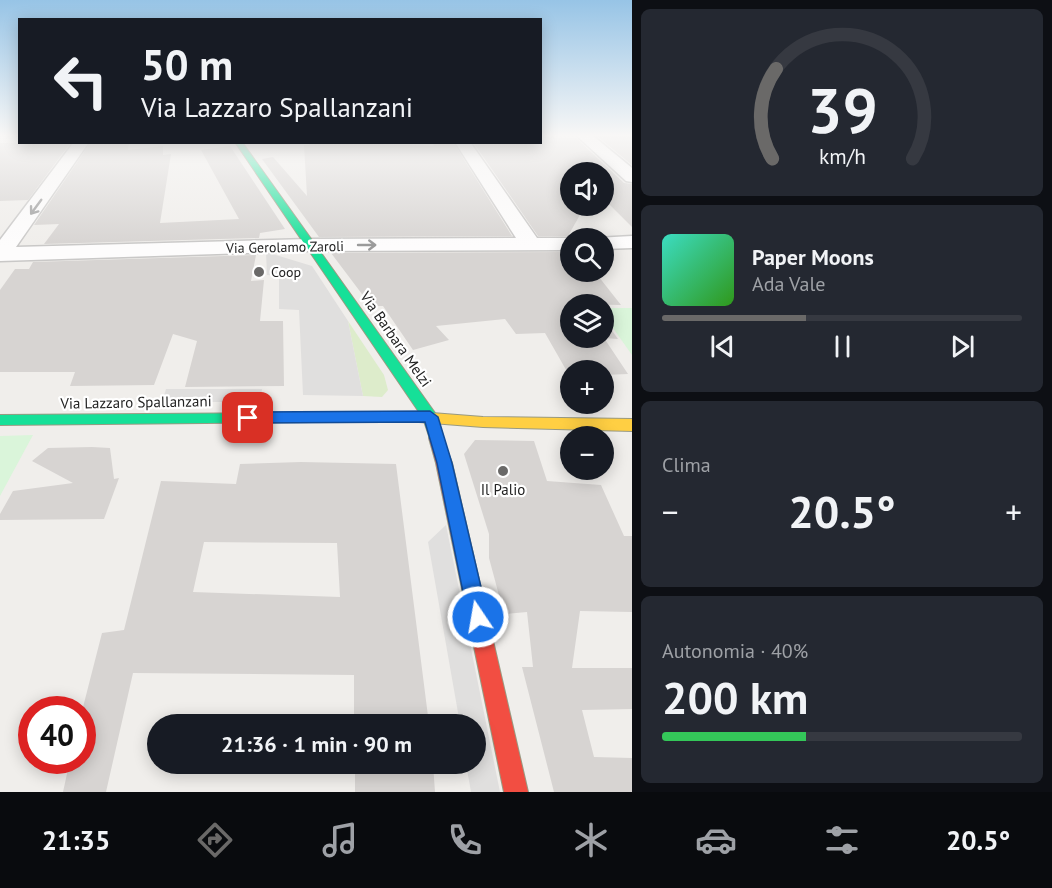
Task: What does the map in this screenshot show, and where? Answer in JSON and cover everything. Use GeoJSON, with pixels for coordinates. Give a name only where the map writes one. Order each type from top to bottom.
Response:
{"type":"FeatureCollection","features":[{"type":"Feature","properties":{"kind":"street"},"geometry":{"type":"LineString","coordinates":[[0,254],[60,172]]}},
{"type":"Feature","properties":{"kind":"street","name":"Via Barbara Melzi"},"geometry":{"type":"LineString","coordinates":[[259,172],[430,417],[444,463],[516,792]]}},
{"type":"Feature","properties":{"kind":"street"},"geometry":{"type":"LineString","coordinates":[[482,172],[531,245]]}},
{"type":"Feature","properties":{"kind":"street"},"geometry":{"type":"LineString","coordinates":[[614,243],[632,242]]}},
{"type":"Feature","properties":{"kind":"street","name":"Via Gerolamo Zaroli"},"geometry":{"type":"LineString","coordinates":[[0,254],[309,245],[560,244]]}},
{"type":"Feature","properties":{"kind":"street","name":"Via Lazzaro Spallanzani"},"geometry":{"type":"LineString","coordinates":[[0,420],[430,417],[483,422],[632,425]]}},
{"type":"Feature","properties":{"kind":"green space"},"geometry":{"type":"Polygon","coordinates":[[[614,308],[632,308],[632,355],[614,330],[614,308]]]}},
{"type":"Feature","properties":{"kind":"green space"},"geometry":{"type":"Polygon","coordinates":[[[348,321],[384,375],[388,390],[382,397],[363,396],[348,321]]]}},
{"type":"Feature","properties":{"kind":"green space"},"geometry":{"type":"Polygon","coordinates":[[[33,435],[0,496],[0,436],[33,435]]]}},
{"type":"Feature","properties":{"kind":"shaded area"},"geometry":{"type":"Polygon","coordinates":[[[266,252],[312,266],[348,321],[363,396],[303,395],[299,310],[279,309],[279,276],[267,275],[266,252]]]}},
{"type":"Feature","properties":{"kind":"shaded area"},"geometry":{"type":"Polygon","coordinates":[[[166,389],[262,389],[260,402],[162,402],[166,389]]]}},
{"type":"Feature","properties":{"kind":"shaded area"},"geometry":{"type":"Polygon","coordinates":[[[446,525],[484,714],[458,714],[428,542],[446,525]]]}},
{"type":"Feature","properties":{"kind":"shaded area"},"geometry":{"type":"Polygon","coordinates":[[[486,723],[500,792],[471,792],[468,774],[486,774],[486,723]]]}},
{"type":"Feature","properties":{"kind":"building"},"geometry":{"type":"Polygon","coordinates":[[[0,172],[49,172],[28,200],[0,201],[0,172]]]}},
{"type":"Feature","properties":{"kind":"building"},"geometry":{"type":"Polygon","coordinates":[[[70,172],[168,172],[160,223],[239,219],[213,172],[247,172],[285,229],[260,233],[259,238],[44,244],[59,224],[34,225],[70,172]]]}},
{"type":"Feature","properties":{"kind":"building"},"geometry":{"type":"Polygon","coordinates":[[[271,172],[286,172],[307,196],[306,172],[472,172],[512,236],[319,237],[271,172]]]}},
{"type":"Feature","properties":{"kind":"building"},"geometry":{"type":"Polygon","coordinates":[[[494,172],[560,172],[560,216],[579,216],[573,228],[560,228],[560,236],[538,236],[494,172]]]}},
{"type":"Feature","properties":{"kind":"building"},"geometry":{"type":"Polygon","coordinates":[[[614,174],[624,183],[632,184],[632,227],[614,209],[614,174]]]}},
{"type":"Feature","properties":{"kind":"building"},"geometry":{"type":"Polygon","coordinates":[[[560,252],[560,282],[603,282],[612,294],[560,294],[560,348],[611,348],[628,374],[614,375],[614,360],[560,360],[545,333],[516,334],[505,319],[436,326],[449,340],[413,350],[383,306],[371,306],[331,253],[560,252]]]}},
{"type":"Feature","properties":{"kind":"building"},"geometry":{"type":"Polygon","coordinates":[[[256,255],[251,281],[264,280],[260,321],[283,321],[284,386],[185,387],[197,341],[173,334],[154,385],[70,386],[75,372],[0,372],[0,290],[15,269],[29,269],[33,262],[256,255]]]}},
{"type":"Feature","properties":{"kind":"building"},"geometry":{"type":"Polygon","coordinates":[[[614,296],[621,305],[614,305],[614,296]]]}},
{"type":"Feature","properties":{"kind":"building"},"geometry":{"type":"Polygon","coordinates":[[[475,440],[534,441],[547,481],[601,485],[624,536],[632,536],[632,612],[580,611],[572,668],[632,668],[632,709],[582,710],[594,757],[632,758],[632,792],[554,792],[522,667],[533,667],[527,612],[504,614],[489,558],[489,534],[464,454],[475,440]]]}},
{"type":"Feature","properties":{"kind":"building"},"geometry":{"type":"Polygon","coordinates":[[[48,448],[110,448],[114,479],[119,478],[104,519],[0,520],[0,514],[13,491],[73,483],[32,461],[48,448]]]}},
{"type":"Feature","properties":{"kind":"building"},"geometry":{"type":"Polygon","coordinates":[[[301,462],[396,464],[428,714],[354,714],[354,675],[133,673],[106,792],[63,792],[67,774],[96,774],[96,696],[86,696],[102,633],[124,630],[161,481],[236,484],[240,464],[301,462]],[[204,542],[193,592],[340,597],[337,543],[204,542]]]}},
{"type":"Feature","properties":{"kind":"building"},"geometry":{"type":"Polygon","coordinates":[[[355,774],[434,774],[435,792],[355,792],[355,774]]]}},
{"type":"Feature","properties":{"kind":"traffic: fast"},"geometry":{"type":"LineString","coordinates":[[259,172],[430,417],[436,438]]}},
{"type":"Feature","properties":{"kind":"traffic: fast"},"geometry":{"type":"LineString","coordinates":[[0,420],[419,417]]}},
{"type":"Feature","properties":{"kind":"traffic: slow"},"geometry":{"type":"LineString","coordinates":[[419,417],[483,422],[632,425]]}},
{"type":"Feature","properties":{"kind":"traffic: jam"},"geometry":{"type":"LineString","coordinates":[[436,438],[444,463],[516,792]]}},
{"type":"Feature","properties":{"kind":"place","name":"Coop"},"geometry":{"type":"Point","coordinates":[259,272]}},
{"type":"Feature","properties":{"kind":"place","name":"Il Palio"},"geometry":{"type":"Point","coordinates":[503,471]}},
{"type":"Feature","properties":{"kind":"route"},"geometry":{"type":"LineString","coordinates":[[248,418],[430,417],[444,463],[478,617]]}}]}
